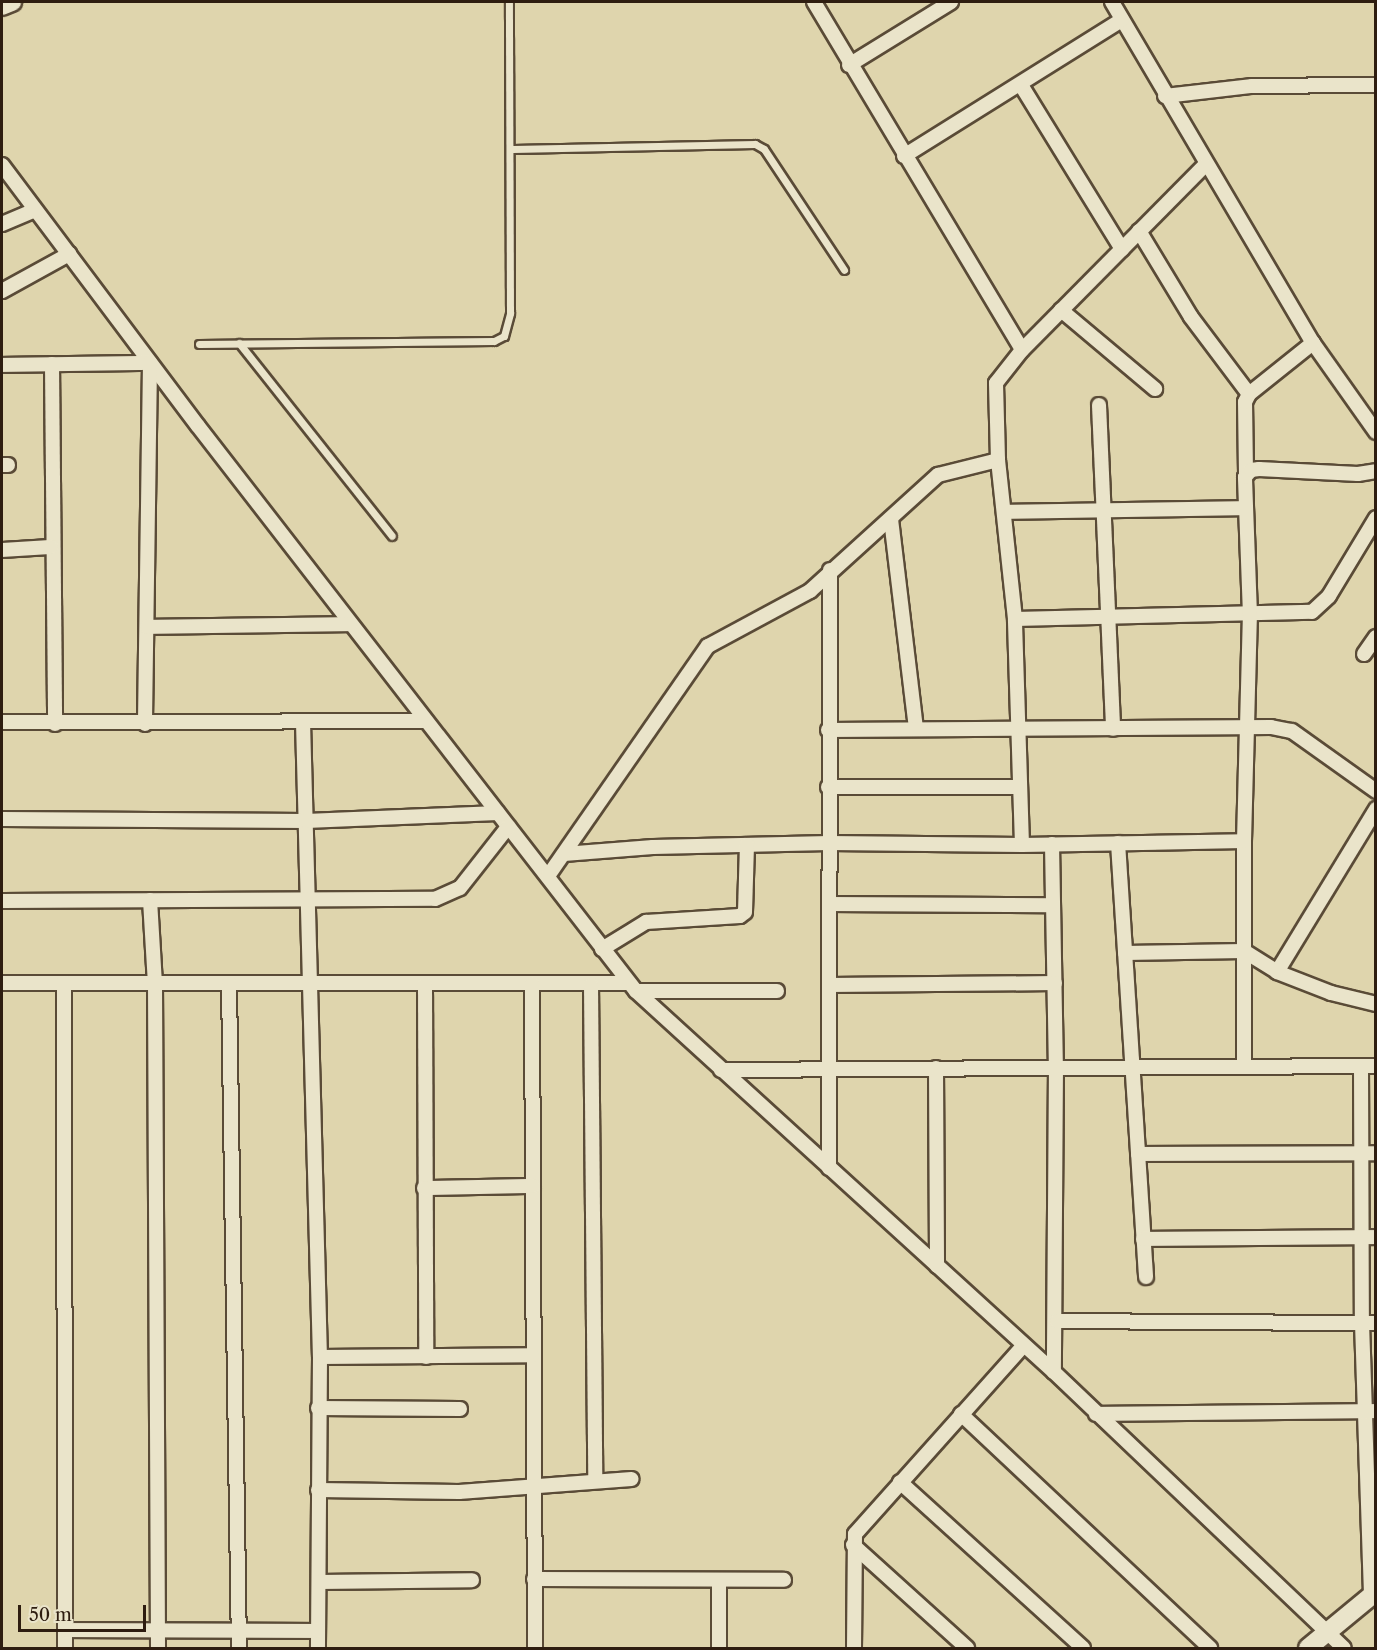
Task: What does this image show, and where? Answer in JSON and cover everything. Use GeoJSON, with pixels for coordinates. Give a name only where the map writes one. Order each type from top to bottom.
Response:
{"type":"FeatureCollection","features":[{"type":"Feature","properties":{"kind":"street"},"geometry":{"type":"LineString","coordinates":[[2,6],[12,2]]}},
{"type":"Feature","properties":{"kind":"street"},"geometry":{"type":"LineString","coordinates":[[814,2],[849,65],[1022,350]]}},
{"type":"Feature","properties":{"kind":"street"},"geometry":{"type":"LineString","coordinates":[[849,65],[951,2]]}},
{"type":"Feature","properties":{"kind":"street"},"geometry":{"type":"LineString","coordinates":[[1112,2],[1205,165],[1313,343],[1376,432]]}},
{"type":"Feature","properties":{"kind":"street"},"geometry":{"type":"LineString","coordinates":[[904,156],[1122,20]]}},
{"type":"Feature","properties":{"kind":"street"},"geometry":{"type":"LineString","coordinates":[[1021,85],[1122,249]]}},
{"type":"Feature","properties":{"kind":"street"},"geometry":{"type":"LineString","coordinates":[[1165,96],[1252,86],[1376,85]]}},
{"type":"Feature","properties":{"kind":"street"},"geometry":{"type":"LineString","coordinates":[[2,165],[350,624],[632,987],[1054,1372],[1344,1648]]}},
{"type":"Feature","properties":{"kind":"street"},"geometry":{"type":"LineString","coordinates":[[1022,845],[1015,619],[998,460],[995,390],[1001,375],[1022,350],[1205,165]]}},
{"type":"Feature","properties":{"kind":"street"},"geometry":{"type":"LineString","coordinates":[[2,224],[35,210]]}},
{"type":"Feature","properties":{"kind":"street"},"geometry":{"type":"LineString","coordinates":[[1139,231],[1191,317],[1249,394]]}},
{"type":"Feature","properties":{"kind":"street"},"geometry":{"type":"LineString","coordinates":[[2,291],[69,254]]}},
{"type":"Feature","properties":{"kind":"street"},"geometry":{"type":"LineString","coordinates":[[1061,310],[1155,389]]}},
{"type":"Feature","properties":{"kind":"street"},"geometry":{"type":"LineString","coordinates":[[1245,1067],[1244,841],[1250,615],[1242,411],[1249,394],[1313,343]]}},
{"type":"Feature","properties":{"kind":"street"},"geometry":{"type":"LineString","coordinates":[[2,365],[150,363]]}},
{"type":"Feature","properties":{"kind":"street"},"geometry":{"type":"LineString","coordinates":[[145,724],[150,363]]}},
{"type":"Feature","properties":{"kind":"street"},"geometry":{"type":"LineString","coordinates":[[52,364],[51,547],[55,724]]}},
{"type":"Feature","properties":{"kind":"street"},"geometry":{"type":"LineString","coordinates":[[1099,405],[1113,729]]}},
{"type":"Feature","properties":{"kind":"street"},"geometry":{"type":"LineString","coordinates":[[548,876],[708,646],[804,595],[938,475],[998,460]]}},
{"type":"Feature","properties":{"kind":"street"},"geometry":{"type":"LineString","coordinates":[[1246,473],[1259,470],[1367,475],[1376,471]]}},
{"type":"Feature","properties":{"kind":"street"},"geometry":{"type":"LineString","coordinates":[[1004,512],[1246,508]]}},
{"type":"Feature","properties":{"kind":"street"},"geometry":{"type":"LineString","coordinates":[[891,519],[916,729]]}},
{"type":"Feature","properties":{"kind":"street"},"geometry":{"type":"LineString","coordinates":[[1015,619],[1302,615],[1323,605],[1376,519]]}},
{"type":"Feature","properties":{"kind":"street"},"geometry":{"type":"LineString","coordinates":[[2,550],[51,547]]}},
{"type":"Feature","properties":{"kind":"street"},"geometry":{"type":"LineString","coordinates":[[829,1168],[830,570]]}},
{"type":"Feature","properties":{"kind":"street"},"geometry":{"type":"LineString","coordinates":[[147,627],[350,624]]}},
{"type":"Feature","properties":{"kind":"street"},"geometry":{"type":"LineString","coordinates":[[1364,654],[1376,637]]}},
{"type":"Feature","properties":{"kind":"street"},"geometry":{"type":"LineString","coordinates":[[2,722],[145,724],[426,721]]}},
{"type":"Feature","properties":{"kind":"street"},"geometry":{"type":"LineString","coordinates":[[303,722],[313,985],[320,1357],[318,1648]]}},
{"type":"Feature","properties":{"kind":"street"},"geometry":{"type":"LineString","coordinates":[[828,729],[1271,727],[1292,731],[1376,791]]}},
{"type":"Feature","properties":{"kind":"street"},"geometry":{"type":"LineString","coordinates":[[828,787],[1019,787]]}},
{"type":"Feature","properties":{"kind":"street"},"geometry":{"type":"LineString","coordinates":[[1277,972],[1376,809]]}},
{"type":"Feature","properties":{"kind":"street"},"geometry":{"type":"LineString","coordinates":[[2,819],[306,821],[498,813]]}},
{"type":"Feature","properties":{"kind":"street"},"geometry":{"type":"LineString","coordinates":[[2,901],[308,898],[422,901],[448,896],[460,888],[508,827]]}},
{"type":"Feature","properties":{"kind":"street"},"geometry":{"type":"LineString","coordinates":[[564,854],[829,843],[1022,845],[1244,841]]}},
{"type":"Feature","properties":{"kind":"street"},"geometry":{"type":"LineString","coordinates":[[1118,843],[1146,1277]]}},
{"type":"Feature","properties":{"kind":"street"},"geometry":{"type":"LineString","coordinates":[[1052,844],[1057,1322],[1054,1372]]}},
{"type":"Feature","properties":{"kind":"street"},"geometry":{"type":"LineString","coordinates":[[602,949],[646,922],[740,916],[746,912],[747,846]]}},
{"type":"Feature","properties":{"kind":"street"},"geometry":{"type":"LineString","coordinates":[[150,900],[155,984],[158,1648]]}},
{"type":"Feature","properties":{"kind":"street"},"geometry":{"type":"LineString","coordinates":[[829,904],[1053,905]]}},
{"type":"Feature","properties":{"kind":"street"},"geometry":{"type":"LineString","coordinates":[[1125,953],[1244,951],[1277,972],[1331,993],[1376,1004]]}},
{"type":"Feature","properties":{"kind":"street"},"geometry":{"type":"LineString","coordinates":[[2,983],[532,984],[777,992]]}},
{"type":"Feature","properties":{"kind":"street"},"geometry":{"type":"LineString","coordinates":[[64,983],[65,1648]]}},
{"type":"Feature","properties":{"kind":"street"},"geometry":{"type":"LineString","coordinates":[[829,985],[1055,983]]}},
{"type":"Feature","properties":{"kind":"street"},"geometry":{"type":"LineString","coordinates":[[229,984],[239,1648]]}},
{"type":"Feature","properties":{"kind":"street"},"geometry":{"type":"LineString","coordinates":[[532,984],[535,1648]]}},
{"type":"Feature","properties":{"kind":"street"},"geometry":{"type":"LineString","coordinates":[[425,985],[426,1357]]}},
{"type":"Feature","properties":{"kind":"street"},"geometry":{"type":"LineString","coordinates":[[591,985],[595,1481]]}},
{"type":"Feature","properties":{"kind":"street"},"geometry":{"type":"LineString","coordinates":[[721,1070],[1132,1065],[1368,1066],[1373,1594],[1308,1648]]}},
{"type":"Feature","properties":{"kind":"street"},"geometry":{"type":"LineString","coordinates":[[936,1068],[937,1266]]}},
{"type":"Feature","properties":{"kind":"street"},"geometry":{"type":"LineString","coordinates":[[1138,1154],[1369,1153]]}},
{"type":"Feature","properties":{"kind":"street"},"geometry":{"type":"LineString","coordinates":[[424,1188],[533,1186]]}},
{"type":"Feature","properties":{"kind":"street"},"geometry":{"type":"LineString","coordinates":[[1143,1239],[1369,1237]]}},
{"type":"Feature","properties":{"kind":"street"},"geometry":{"type":"LineString","coordinates":[[1057,1322],[1369,1323]]}},
{"type":"Feature","properties":{"kind":"street"},"geometry":{"type":"LineString","coordinates":[[854,1648],[853,1545],[860,1526],[1023,1346]]}},
{"type":"Feature","properties":{"kind":"street"},"geometry":{"type":"LineString","coordinates":[[320,1357],[532,1355]]}},
{"type":"Feature","properties":{"kind":"street"},"geometry":{"type":"LineString","coordinates":[[318,1408],[460,1409]]}},
{"type":"Feature","properties":{"kind":"street"},"geometry":{"type":"LineString","coordinates":[[1096,1414],[1370,1411]]}},
{"type":"Feature","properties":{"kind":"street"},"geometry":{"type":"LineString","coordinates":[[961,1414],[1210,1648]]}},
{"type":"Feature","properties":{"kind":"street"},"geometry":{"type":"LineString","coordinates":[[318,1490],[459,1492],[632,1479]]}},
{"type":"Feature","properties":{"kind":"street"},"geometry":{"type":"LineString","coordinates":[[900,1482],[1083,1648]]}},
{"type":"Feature","properties":{"kind":"street"},"geometry":{"type":"LineString","coordinates":[[853,1545],[967,1648]]}},
{"type":"Feature","properties":{"kind":"street"},"geometry":{"type":"LineString","coordinates":[[534,1579],[783,1580]]}},
{"type":"Feature","properties":{"kind":"street"},"geometry":{"type":"LineString","coordinates":[[319,1582],[472,1580]]}},
{"type":"Feature","properties":{"kind":"street"},"geometry":{"type":"LineString","coordinates":[[718,1580],[719,1648]]}},
{"type":"Feature","properties":{"kind":"street"},"geometry":{"type":"LineString","coordinates":[[65,1630],[318,1631]]}},
{"type":"Feature","properties":{"kind":"lane"},"geometry":{"type":"LineString","coordinates":[[199,344],[494,341],[504,336],[510,313],[513,149],[509,2]]}},
{"type":"Feature","properties":{"kind":"lane"},"geometry":{"type":"LineString","coordinates":[[513,149],[755,144],[764,149],[844,270]]}},
{"type":"Feature","properties":{"kind":"lane"},"geometry":{"type":"LineString","coordinates":[[239,343],[392,536]]}}]}
